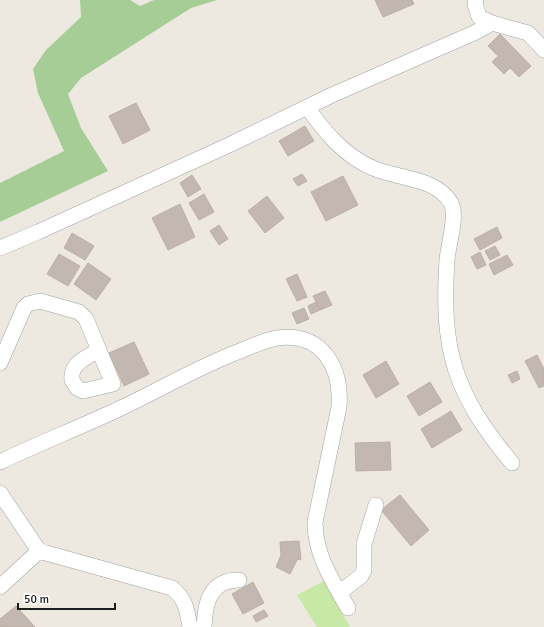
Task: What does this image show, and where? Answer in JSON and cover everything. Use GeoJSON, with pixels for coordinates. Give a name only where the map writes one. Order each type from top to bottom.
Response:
{"type":"FeatureCollection","features":[{"type":"Feature","properties":{"kind":"street"},"geometry":{"type":"LineString","coordinates":[[476,0],[475,4],[479,17],[492,23],[528,33],[544,50]]}},
{"type":"Feature","properties":{"kind":"street"},"geometry":{"type":"LineString","coordinates":[[0,248],[128,191],[307,107],[474,33],[492,23]]}},
{"type":"Feature","properties":{"kind":"street"},"geometry":{"type":"LineString","coordinates":[[307,107],[321,127],[356,159],[372,168],[429,185],[442,193],[452,204],[454,212],[448,259],[445,302],[448,341],[454,368],[468,402],[480,422],[512,463]]}},
{"type":"Feature","properties":{"kind":"street"},"geometry":{"type":"LineString","coordinates":[[0,363],[24,308],[33,301],[40,301],[81,313],[86,318],[99,350]]}},
{"type":"Feature","properties":{"kind":"street"},"geometry":{"type":"LineString","coordinates":[[0,462],[124,407],[204,366],[248,348],[276,339],[288,338],[307,342],[324,352],[330,359],[335,368],[340,391],[339,407],[315,522],[315,535],[320,557],[348,608]]}},
{"type":"Feature","properties":{"kind":"street"},"geometry":{"type":"LineString","coordinates":[[0,493],[39,551],[172,588],[180,594],[185,602],[190,627]]}},
{"type":"Feature","properties":{"kind":"street"},"geometry":{"type":"LineString","coordinates":[[339,593],[361,576],[364,570],[364,544],[376,505]]}},
{"type":"Feature","properties":{"kind":"street"},"geometry":{"type":"LineString","coordinates":[[0,587],[39,551]]}},
{"type":"Feature","properties":{"kind":"street"},"geometry":{"type":"LineString","coordinates":[[204,627],[207,601],[212,591],[219,584],[229,580],[239,580]]}},
{"type":"Feature","properties":{"kind":"green space"},"geometry":{"type":"Polygon","coordinates":[[[80,0],[130,0],[140,6],[154,0],[217,0],[191,8],[81,78],[68,94],[81,128],[108,171],[0,222],[0,183],[64,151],[38,93],[33,69],[46,50],[81,17],[80,0]]]}},
{"type":"Feature","properties":{"kind":"green space"},"geometry":{"type":"Polygon","coordinates":[[[324,581],[350,627],[317,627],[297,595],[324,581]]]}},
{"type":"Feature","properties":{"kind":"building"},"geometry":{"type":"Polygon","coordinates":[[[375,0],[412,0],[414,4],[383,17],[375,0]]]}},
{"type":"Feature","properties":{"kind":"building"},"geometry":{"type":"Polygon","coordinates":[[[500,34],[531,66],[519,77],[510,68],[504,74],[492,62],[498,56],[488,46],[500,34]]]}},
{"type":"Feature","properties":{"kind":"building"},"geometry":{"type":"Polygon","coordinates":[[[136,103],[150,130],[123,144],[109,116],[136,103]]]}},
{"type":"Feature","properties":{"kind":"building"},"geometry":{"type":"Polygon","coordinates":[[[305,126],[314,141],[288,156],[279,141],[305,126]]]}},
{"type":"Feature","properties":{"kind":"building"},"geometry":{"type":"Polygon","coordinates":[[[302,174],[307,181],[298,186],[293,179],[302,174]]]}},
{"type":"Feature","properties":{"kind":"building"},"geometry":{"type":"Polygon","coordinates":[[[192,175],[201,189],[188,197],[180,183],[192,175]]]}},
{"type":"Feature","properties":{"kind":"building"},"geometry":{"type":"Polygon","coordinates":[[[343,176],[358,205],[326,221],[311,192],[343,176]]]}},
{"type":"Feature","properties":{"kind":"building"},"geometry":{"type":"Polygon","coordinates":[[[204,194],[214,212],[199,220],[189,203],[204,194]]]}},
{"type":"Feature","properties":{"kind":"building"},"geometry":{"type":"Polygon","coordinates":[[[267,196],[284,218],[265,233],[248,211],[267,196]]]}},
{"type":"Feature","properties":{"kind":"building"},"geometry":{"type":"Polygon","coordinates":[[[180,204],[195,237],[168,250],[152,218],[180,204]]]}},
{"type":"Feature","properties":{"kind":"building"},"geometry":{"type":"Polygon","coordinates":[[[219,225],[228,239],[219,245],[210,231],[219,225]]]}},
{"type":"Feature","properties":{"kind":"building"},"geometry":{"type":"Polygon","coordinates":[[[497,227],[502,238],[480,250],[474,239],[497,227]]]}},
{"type":"Feature","properties":{"kind":"building"},"geometry":{"type":"Polygon","coordinates":[[[72,233],[94,246],[85,260],[64,248],[72,233]]]}},
{"type":"Feature","properties":{"kind":"building"},"geometry":{"type":"Polygon","coordinates":[[[495,246],[500,255],[490,260],[485,251],[495,246]]]}},
{"type":"Feature","properties":{"kind":"building"},"geometry":{"type":"Polygon","coordinates":[[[480,252],[486,265],[477,269],[471,257],[480,252]]]}},
{"type":"Feature","properties":{"kind":"building"},"geometry":{"type":"Polygon","coordinates":[[[59,254],[80,266],[68,286],[47,274],[59,254]]]}},
{"type":"Feature","properties":{"kind":"building"},"geometry":{"type":"Polygon","coordinates":[[[507,255],[513,265],[494,275],[489,264],[507,255]]]}},
{"type":"Feature","properties":{"kind":"building"},"geometry":{"type":"Polygon","coordinates":[[[88,263],[111,279],[96,300],[74,284],[88,263]]]}},
{"type":"Feature","properties":{"kind":"building"},"geometry":{"type":"Polygon","coordinates":[[[297,274],[307,297],[297,301],[286,279],[297,274]]]}},
{"type":"Feature","properties":{"kind":"building"},"geometry":{"type":"Polygon","coordinates":[[[325,291],[332,305],[320,310],[313,296],[325,291]]]}},
{"type":"Feature","properties":{"kind":"building"},"geometry":{"type":"Polygon","coordinates":[[[316,302],[320,310],[311,314],[308,306],[316,302]]]}},
{"type":"Feature","properties":{"kind":"building"},"geometry":{"type":"Polygon","coordinates":[[[304,308],[309,319],[297,324],[292,313],[304,308]]]}},
{"type":"Feature","properties":{"kind":"building"},"geometry":{"type":"Polygon","coordinates":[[[134,342],[149,374],[124,386],[109,353],[134,342]]]}},
{"type":"Feature","properties":{"kind":"building"},"geometry":{"type":"Polygon","coordinates":[[[537,355],[544,369],[544,386],[539,388],[525,361],[537,355]]]}},
{"type":"Feature","properties":{"kind":"building"},"geometry":{"type":"Polygon","coordinates":[[[386,361],[399,384],[376,398],[363,375],[386,361]]]}},
{"type":"Feature","properties":{"kind":"building"},"geometry":{"type":"Polygon","coordinates":[[[517,371],[520,379],[512,383],[508,375],[517,371]]]}},
{"type":"Feature","properties":{"kind":"building"},"geometry":{"type":"Polygon","coordinates":[[[430,382],[442,402],[419,416],[407,396],[430,382]]]}},
{"type":"Feature","properties":{"kind":"building"},"geometry":{"type":"Polygon","coordinates":[[[451,411],[462,430],[432,448],[421,429],[451,411]]]}},
{"type":"Feature","properties":{"kind":"building"},"geometry":{"type":"Polygon","coordinates":[[[390,442],[391,470],[356,471],[355,443],[390,442]]]}},
{"type":"Feature","properties":{"kind":"building"},"geometry":{"type":"Polygon","coordinates":[[[400,495],[429,530],[411,546],[381,510],[400,495]]]}},
{"type":"Feature","properties":{"kind":"building"},"geometry":{"type":"Polygon","coordinates":[[[299,541],[301,559],[297,560],[290,574],[276,567],[281,555],[280,542],[299,541]]]}},
{"type":"Feature","properties":{"kind":"building"},"geometry":{"type":"Polygon","coordinates":[[[253,582],[264,603],[243,614],[232,594],[253,582]]]}},
{"type":"Feature","properties":{"kind":"building"},"geometry":{"type":"Polygon","coordinates":[[[16,606],[35,627],[0,627],[0,619],[16,606]]]}},
{"type":"Feature","properties":{"kind":"building"},"geometry":{"type":"Polygon","coordinates":[[[264,610],[268,616],[256,622],[253,616],[264,610]]]}}]}
